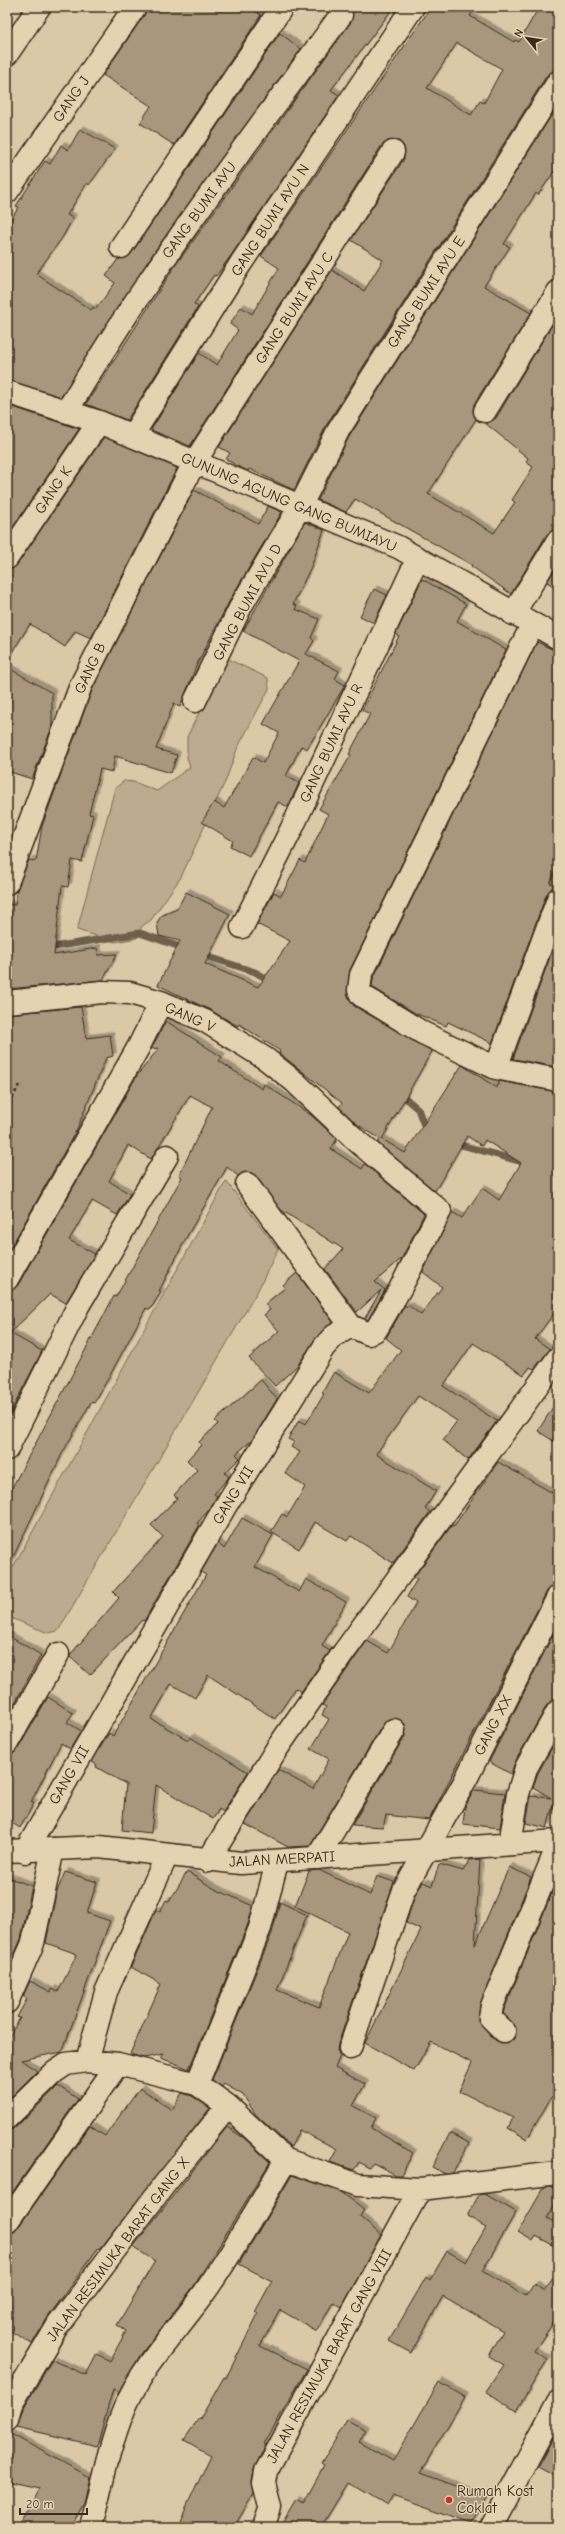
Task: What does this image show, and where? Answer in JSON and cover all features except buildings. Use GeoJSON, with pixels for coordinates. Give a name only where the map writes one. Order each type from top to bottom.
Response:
{"type":"FeatureCollection","features":[{"type":"Feature","properties":{"kind":"street"},"geometry":{"type":"LineString","coordinates":[[7,54],[39,7]]}},
{"type":"Feature","properties":{"kind":"street","name":"GANG J"},"geometry":{"type":"LineString","coordinates":[[7,192],[135,7]]}},
{"type":"Feature","properties":{"kind":"street"},"geometry":{"type":"LineString","coordinates":[[121,246],[282,7]]}},
{"type":"Feature","properties":{"kind":"street","name":"GANG BUMI AYU N"},"geometry":{"type":"LineString","coordinates":[[132,436],[241,263],[413,7]]}},
{"type":"Feature","properties":{"kind":"street","name":"GANG BUMI AYU"},"geometry":{"type":"LineString","coordinates":[[67,411],[120,322],[167,254],[341,14]]}},
{"type":"Feature","properties":{"kind":"street","name":"GANG BUMI AYU E"},"geometry":{"type":"LineString","coordinates":[[301,505],[354,404],[558,82]]}},
{"type":"Feature","properties":{"kind":"street","name":"GANG BUMI AYU C"},"geometry":{"type":"LineString","coordinates":[[194,463],[393,152]]}},
{"type":"Feature","properties":{"kind":"street"},"geometry":{"type":"LineString","coordinates":[[485,411],[558,292]]}},
{"type":"Feature","properties":{"kind":"street","name":"GUNUNG AGUNG GANG BUMIAYU"},"geometry":{"type":"LineString","coordinates":[[7,392],[99,422],[194,463],[301,505],[398,547],[532,625],[558,638]]}},
{"type":"Feature","properties":{"kind":"street","name":"GANG K"},"geometry":{"type":"LineString","coordinates":[[7,558],[99,422]]}},
{"type":"Feature","properties":{"kind":"street","name":"GANG B"},"geometry":{"type":"LineString","coordinates":[[7,883],[81,685],[194,463]]}},
{"type":"Feature","properties":{"kind":"street","name":"GANG BUMI AYU D"},"geometry":{"type":"LineString","coordinates":[[195,701],[242,604],[301,505]]}},
{"type":"Feature","properties":{"kind":"street"},"geometry":{"type":"LineString","coordinates":[[513,614],[558,542]]}},
{"type":"Feature","properties":{"kind":"street","name":"GANG BUMI AYU R"},"geometry":{"type":"LineString","coordinates":[[242,927],[291,830],[418,558]]}},
{"type":"Feature","properties":{"kind":"street"},"geometry":{"type":"LineString","coordinates":[[532,625],[359,983],[361,995],[371,1003],[423,1033],[496,1068],[556,1074]]}},
{"type":"Feature","properties":{"kind":"street"},"geometry":{"type":"LineString","coordinates":[[496,1068],[558,899]]}},
{"type":"Feature","properties":{"kind":"street"},"geometry":{"type":"LineString","coordinates":[[7,1002],[102,992],[130,993],[161,1002]]}},
{"type":"Feature","properties":{"kind":"street","name":"GANG V"},"geometry":{"type":"LineString","coordinates":[[7,1279],[138,1048],[161,1002],[205,1021],[266,1059],[295,1082],[358,1142],[438,1208],[439,1216],[378,1327],[369,1334],[351,1326]]}},
{"type":"Feature","properties":{"kind":"street"},"geometry":{"type":"LineString","coordinates":[[7,1449],[78,1306],[167,1156]]}},
{"type":"Feature","properties":{"kind":"street"},"geometry":{"type":"LineString","coordinates":[[247,1184],[351,1326]]}},
{"type":"Feature","properties":{"kind":"street","name":"GANG VII"},"geometry":{"type":"LineString","coordinates":[[16,1852],[226,1505],[320,1354],[334,1336],[351,1326]]}},
{"type":"Feature","properties":{"kind":"street"},"geometry":{"type":"LineString","coordinates":[[208,1861],[276,1750],[344,1652],[558,1358]]}},
{"type":"Feature","properties":{"kind":"street","name":"GANG XX"},"geometry":{"type":"LineString","coordinates":[[350,2048],[392,1920],[404,1890],[465,1781],[558,1597]]}},
{"type":"Feature","properties":{"kind":"street"},"geometry":{"type":"LineString","coordinates":[[7,1743],[58,1654]]}},
{"type":"Feature","properties":{"kind":"street"},"geometry":{"type":"LineString","coordinates":[[510,1844],[518,1794],[526,1768],[558,1711]]}},
{"type":"Feature","properties":{"kind":"street"},"geometry":{"type":"LineString","coordinates":[[317,1858],[394,1730]]}},
{"type":"Feature","properties":{"kind":"street","name":"JALAN MERPATI"},"geometry":{"type":"LineString","coordinates":[[16,1852],[99,1847],[208,1861],[240,1863],[426,1852],[558,1841]]}},
{"type":"Feature","properties":{"kind":"street"},"geometry":{"type":"LineString","coordinates":[[504,2031],[490,2017],[492,2006],[558,1845]]}},
{"type":"Feature","properties":{"kind":"street"},"geometry":{"type":"LineString","coordinates":[[7,2002],[33,1943],[53,1849]]}},
{"type":"Feature","properties":{"kind":"street"},"geometry":{"type":"LineString","coordinates":[[87,2061],[98,2016],[109,1985],[167,1855]]}},
{"type":"Feature","properties":{"kind":"street"},"geometry":{"type":"LineString","coordinates":[[197,2084],[260,1928],[277,1862]]}},
{"type":"Feature","properties":{"kind":"street"},"geometry":{"type":"LineString","coordinates":[[7,2118],[54,2072],[66,2064],[87,2061],[118,2064],[197,2084],[228,2106],[286,2160],[358,2185],[420,2189],[558,2173]]}},
{"type":"Feature","properties":{"kind":"street"},"geometry":{"type":"LineString","coordinates":[[7,2222],[118,2064]]}},
{"type":"Feature","properties":{"kind":"street","name":"JALAN RESIMUKA BARAT GANG X"},"geometry":{"type":"LineString","coordinates":[[7,2420],[11,2404],[58,2324],[164,2185],[228,2106]]}},
{"type":"Feature","properties":{"kind":"street"},"geometry":{"type":"LineString","coordinates":[[91,2527],[104,2473],[125,2408],[134,2389],[155,2354],[204,2293],[226,2260],[286,2160]]}},
{"type":"Feature","properties":{"kind":"street","name":"JALAN RESIMUKA BARAT GANG VIII"},"geometry":{"type":"LineString","coordinates":[[263,2527],[270,2507],[264,2483],[266,2471],[420,2189]]}},
{"type":"Feature","properties":{"kind":"street"},"geometry":{"type":"LineString","coordinates":[[491,2527],[558,2402]]}},
{"type":"Feature","properties":{"kind":"path"},"geometry":{"type":"LineString","coordinates":[[7,1109],[19,1085]]}},
{"type":"Feature","properties":{"kind":"shaded area"},"geometry":{"type":"Polygon","coordinates":[[[226,658],[268,678],[269,689],[237,749],[226,780],[181,877],[151,920],[142,926],[137,938],[115,942],[77,930],[115,788],[124,781],[134,782],[157,791],[190,767],[187,757],[187,737],[226,658]]]}},
{"type":"Feature","properties":{"kind":"shaded area"},"geometry":{"type":"Polygon","coordinates":[[[226,1181],[278,1249],[257,1292],[58,1631],[48,1633],[11,1618],[7,1615],[7,1578],[226,1181]]]}},
{"type":"Feature","properties":{"kind":"waterway"},"geometry":{"type":"LineString","coordinates":[[47,948],[140,933],[186,949]]}},
{"type":"Feature","properties":{"kind":"waterway"},"geometry":{"type":"LineString","coordinates":[[200,954],[255,972],[272,982]]}},
{"type":"Feature","properties":{"kind":"waterway"},"geometry":{"type":"LineString","coordinates":[[398,1092],[418,1109],[425,1128],[429,1131]]}},
{"type":"Feature","properties":{"kind":"waterway"},"geometry":{"type":"LineString","coordinates":[[454,1143],[526,1163]]}},
{"type":"Feature","properties":{"kind":"place","name":"Rumah Kost Coklat"},"geometry":{"type":"Point","coordinates":[449,2500]}}]}
